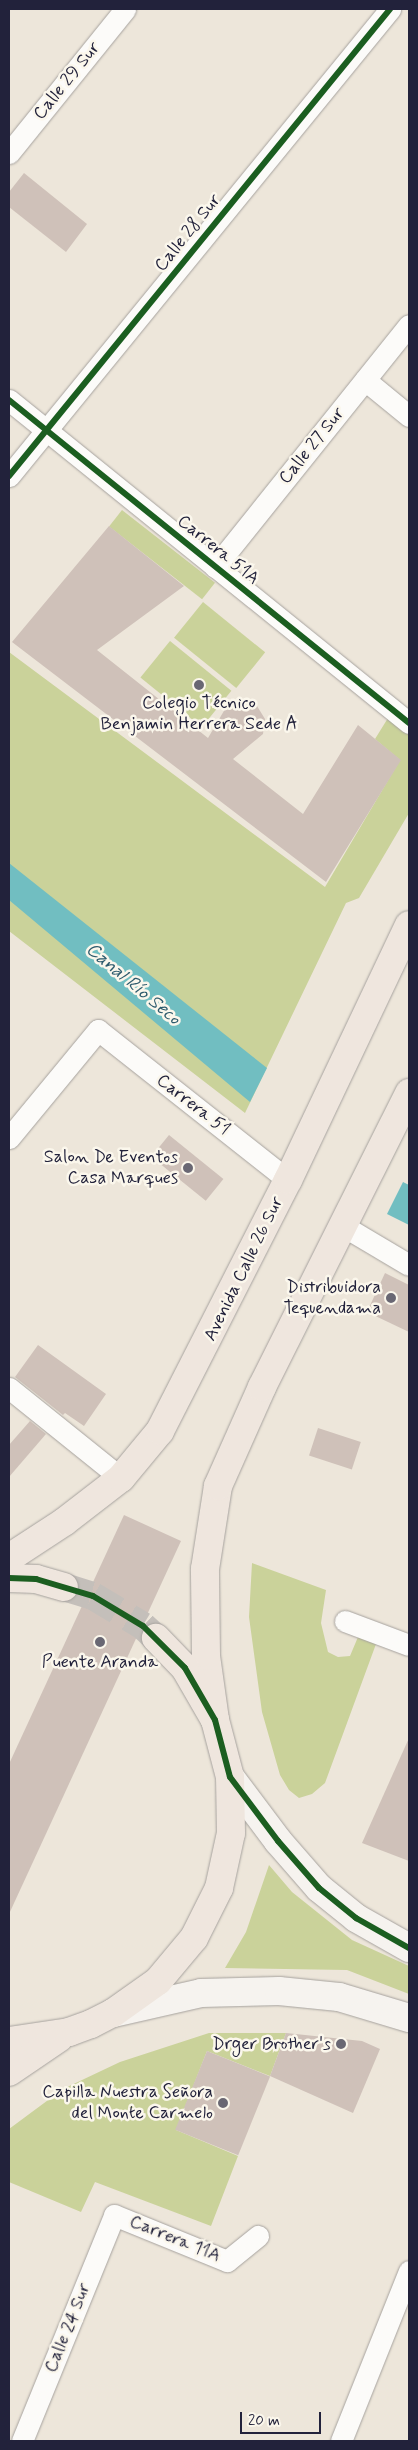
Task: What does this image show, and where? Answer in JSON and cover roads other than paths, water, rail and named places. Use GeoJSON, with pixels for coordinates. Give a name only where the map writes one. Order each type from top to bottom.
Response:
{"type":"FeatureCollection","features":[{"type":"Feature","properties":{"kind":"main road","name":"Avenida Calle 26 Sur"},"geometry":{"type":"LineString","coordinates":[[9,1558],[64,1522],[121,1478],[160,1431],[288,1180],[409,925]]}},
{"type":"Feature","properties":{"kind":"main road"},"geometry":{"type":"LineString","coordinates":[[113,2013],[158,1981],[194,1938],[219,1888],[231,1833],[230,1777],[215,1720],[206,1656],[205,1569],[218,1486],[262,1386],[344,1227],[409,1093]]}},
{"type":"Feature","properties":{"kind":"main road"},"geometry":{"type":"LineString","coordinates":[[9,1578],[36,1579],[64,1587]]}},
{"type":"Feature","properties":{"kind":"main road"},"geometry":{"type":"LineString","coordinates":[[156,1638],[185,1668],[215,1720]]}},
{"type":"Feature","properties":{"kind":"main road"},"geometry":{"type":"LineString","coordinates":[[230,1777],[278,1841],[320,1888],[356,1918],[409,1948]]}},
{"type":"Feature","properties":{"kind":"main road"},"geometry":{"type":"LineString","coordinates":[[9,2072],[69,2032],[113,2013],[201,1993],[280,1991],[339,1997],[409,2018]]}},
{"type":"Feature","properties":{"kind":"main road"},"geometry":{"type":"LineString","coordinates":[[9,2041],[69,2032]]}},
{"type":"Feature","properties":{"kind":"street","name":"Calle 29 Sur"},"geometry":{"type":"LineString","coordinates":[[9,153],[125,9]]}},
{"type":"Feature","properties":{"kind":"street","name":"Calle 28 Sur"},"geometry":{"type":"LineString","coordinates":[[9,476],[390,9]]}},
{"type":"Feature","properties":{"kind":"street","name":"Calle 27 Sur"},"geometry":{"type":"LineString","coordinates":[[215,566],[409,325]]}},
{"type":"Feature","properties":{"kind":"street"},"geometry":{"type":"LineString","coordinates":[[365,380],[409,416]]}},
{"type":"Feature","properties":{"kind":"street","name":"Carrera 51A"},"geometry":{"type":"LineString","coordinates":[[9,400],[409,723]]}},
{"type":"Feature","properties":{"kind":"street","name":"Carrera 51"},"geometry":{"type":"LineString","coordinates":[[9,1138],[98,1030],[288,1180]]}},
{"type":"Feature","properties":{"kind":"street"},"geometry":{"type":"LineString","coordinates":[[344,1227],[409,1265]]}},
{"type":"Feature","properties":{"kind":"street"},"geometry":{"type":"LineString","coordinates":[[9,1388],[121,1478]]}},
{"type":"Feature","properties":{"kind":"street"},"geometry":{"type":"LineString","coordinates":[[345,1620],[409,1645]]}},
{"type":"Feature","properties":{"kind":"street","name":"Carrera 11A"},"geometry":{"type":"LineString","coordinates":[[114,2215],[227,2261],[258,2236]]}},
{"type":"Feature","properties":{"kind":"street","name":"Calle 24 Sur"},"geometry":{"type":"LineString","coordinates":[[22,2441],[114,2215]]}},
{"type":"Feature","properties":{"kind":"street"},"geometry":{"type":"LineString","coordinates":[[341,2441],[409,2271]]}},
{"type":"Feature","properties":{"kind":"water","name":"Canal Río Seco"},"geometry":{"type":"Polygon","coordinates":[[[9,863],[267,1068],[250,1102],[9,900],[9,863]]]}},
{"type":"Feature","properties":{"kind":"water"},"geometry":{"type":"Polygon","coordinates":[[[403,1182],[409,1185],[409,1225],[387,1214],[403,1182]]]}},
{"type":"Feature","properties":{"kind":"tunnel"},"geometry":{"type":"LineString","coordinates":[[64,1587],[93,1596],[143,1626],[156,1638]]}},
{"type":"Feature","properties":{"kind":"place","name":"Colegio Técnico Benjamin Herrera Sede A"},"geometry":{"type":"Point","coordinates":[199,685]}},
{"type":"Feature","properties":{"kind":"place","name":"Salon De Eventos Casa Marques"},"geometry":{"type":"Point","coordinates":[188,1168]}},
{"type":"Feature","properties":{"kind":"place","name":"Distribuidora Tequendama"},"geometry":{"type":"Point","coordinates":[391,1298]}},
{"type":"Feature","properties":{"kind":"place","name":"Puente Aranda"},"geometry":{"type":"Point","coordinates":[100,1642]}},
{"type":"Feature","properties":{"kind":"place","name":"Drger Brother's"},"geometry":{"type":"Point","coordinates":[341,2044]}},
{"type":"Feature","properties":{"kind":"place","name":"Capilla Nuestra Señora del Monte Carmelo"},"geometry":{"type":"Point","coordinates":[223,2103]}}]}
